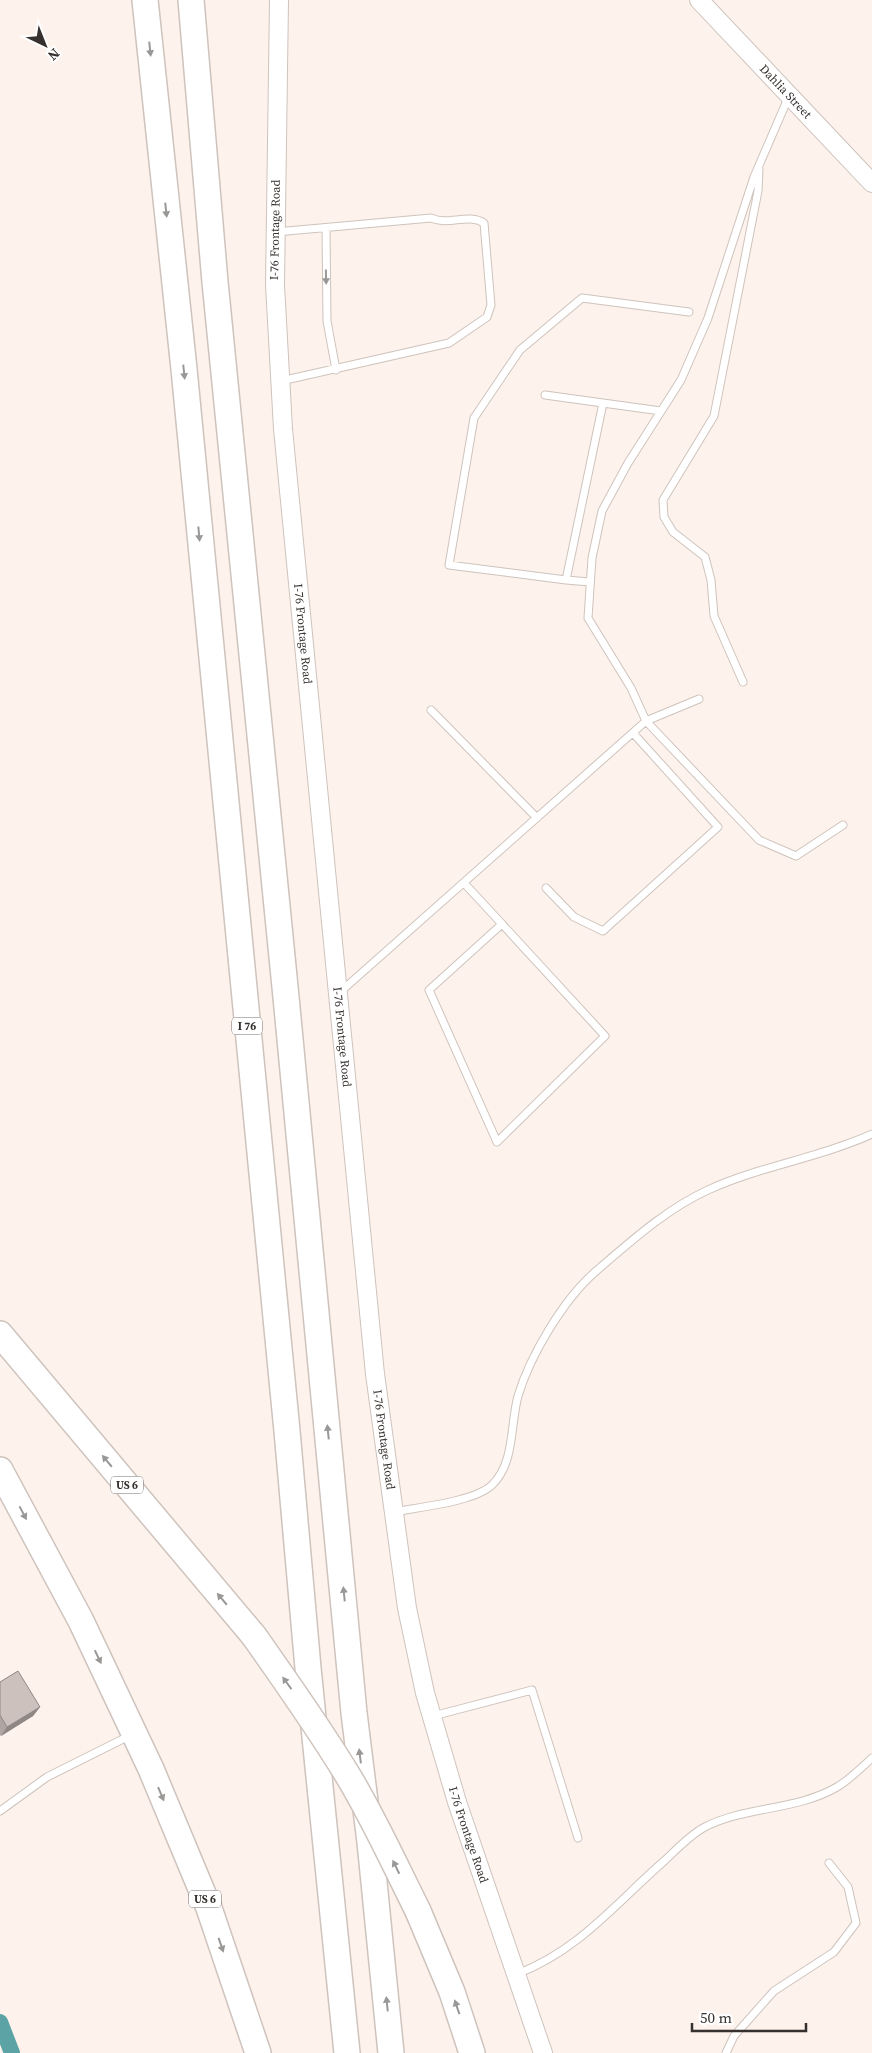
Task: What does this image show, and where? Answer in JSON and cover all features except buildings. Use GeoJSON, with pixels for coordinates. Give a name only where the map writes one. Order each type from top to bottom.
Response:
{"type":"FeatureCollection","features":[{"type":"Feature","properties":{"kind":"highway","name":"I 76"},"geometry":{"type":"LineString","coordinates":[[145,0],[184,379],[287,1431],[308,1668],[347,2053]]}},
{"type":"Feature","properties":{"kind":"highway"},"geometry":{"type":"LineString","coordinates":[[191,0],[216,292],[288,1017],[354,1713],[370,1842],[391,2053]]}},
{"type":"Feature","properties":{"kind":"highway","name":"US 6"},"geometry":{"type":"LineString","coordinates":[[0,1334],[254,1636],[298,1698],[350,1778],[418,1911],[452,1992],[472,2053]]}},
{"type":"Feature","properties":{"kind":"highway","name":"US 6"},"geometry":{"type":"LineString","coordinates":[[0,1470],[81,1621],[134,1734],[209,1908],[258,2053]]}},
{"type":"Feature","properties":{"kind":"street","name":"I-76 Frontage Road"},"geometry":{"type":"LineString","coordinates":[[279,0],[275,285],[280,381],[375,1374],[407,1608],[432,1717],[456,1802],[543,2053]]}},
{"type":"Feature","properties":{"kind":"street","name":"Dahlia Street"},"geometry":{"type":"LineString","coordinates":[[699,0],[872,183]]}},
{"type":"Feature","properties":{"kind":"lane"},"geometry":{"type":"LineString","coordinates":[[789,95],[759,164],[708,318],[681,380],[628,462],[602,511],[592,558],[588,618],[632,688],[646,721],[758,840],[796,856],[843,826]]}},
{"type":"Feature","properties":{"kind":"lane"},"geometry":{"type":"LineString","coordinates":[[743,682],[714,616],[711,580],[704,557],[673,532],[664,517],[663,500],[714,416],[758,191],[759,164]]}},
{"type":"Feature","properties":{"kind":"lane"},"geometry":{"type":"LineString","coordinates":[[275,232],[430,218],[440,222],[478,219],[484,223],[491,305],[487,318],[450,343],[280,381]]}},
{"type":"Feature","properties":{"kind":"lane"},"geometry":{"type":"LineString","coordinates":[[326,228],[327,321],[336,370]]}},
{"type":"Feature","properties":{"kind":"lane"},"geometry":{"type":"LineString","coordinates":[[590,582],[449,566],[474,418],[520,350],[582,298],[689,312]]}},
{"type":"Feature","properties":{"kind":"lane"},"geometry":{"type":"LineString","coordinates":[[545,396],[661,411]]}},
{"type":"Feature","properties":{"kind":"lane"},"geometry":{"type":"LineString","coordinates":[[566,580],[603,403]]}},
{"type":"Feature","properties":{"kind":"lane"},"geometry":{"type":"LineString","coordinates":[[338,994],[646,721],[699,699]]}},
{"type":"Feature","properties":{"kind":"lane"},"geometry":{"type":"LineString","coordinates":[[431,710],[537,818]]}},
{"type":"Feature","properties":{"kind":"lane"},"geometry":{"type":"LineString","coordinates":[[546,888],[574,917],[603,931],[718,827],[633,733]]}},
{"type":"Feature","properties":{"kind":"lane"},"geometry":{"type":"LineString","coordinates":[[464,883],[502,924],[604,1036],[497,1142],[429,990],[502,924]]}},
{"type":"Feature","properties":{"kind":"lane"},"geometry":{"type":"LineString","coordinates":[[394,1512],[472,1496],[491,1486],[504,1467],[518,1396],[536,1352],[560,1314],[593,1274],[659,1220],[707,1190],[758,1171],[872,1134]]}},
{"type":"Feature","properties":{"kind":"lane"},"geometry":{"type":"LineString","coordinates":[[432,1717],[532,1690],[578,1838]]}},
{"type":"Feature","properties":{"kind":"lane"},"geometry":{"type":"LineString","coordinates":[[0,1811],[47,1777],[134,1734]]}},
{"type":"Feature","properties":{"kind":"lane"},"geometry":{"type":"LineString","coordinates":[[516,1974],[558,1955],[588,1932],[652,1872],[702,1829],[727,1817],[814,1797],[837,1787],[872,1758]]}},
{"type":"Feature","properties":{"kind":"lane"},"geometry":{"type":"LineString","coordinates":[[726,2053],[734,2036],[774,1991],[834,1952],[856,1923],[848,1887],[829,1863]]}},
{"type":"Feature","properties":{"kind":"waterway"},"geometry":{"type":"LineString","coordinates":[[0,2022],[12,2053]]}}]}
